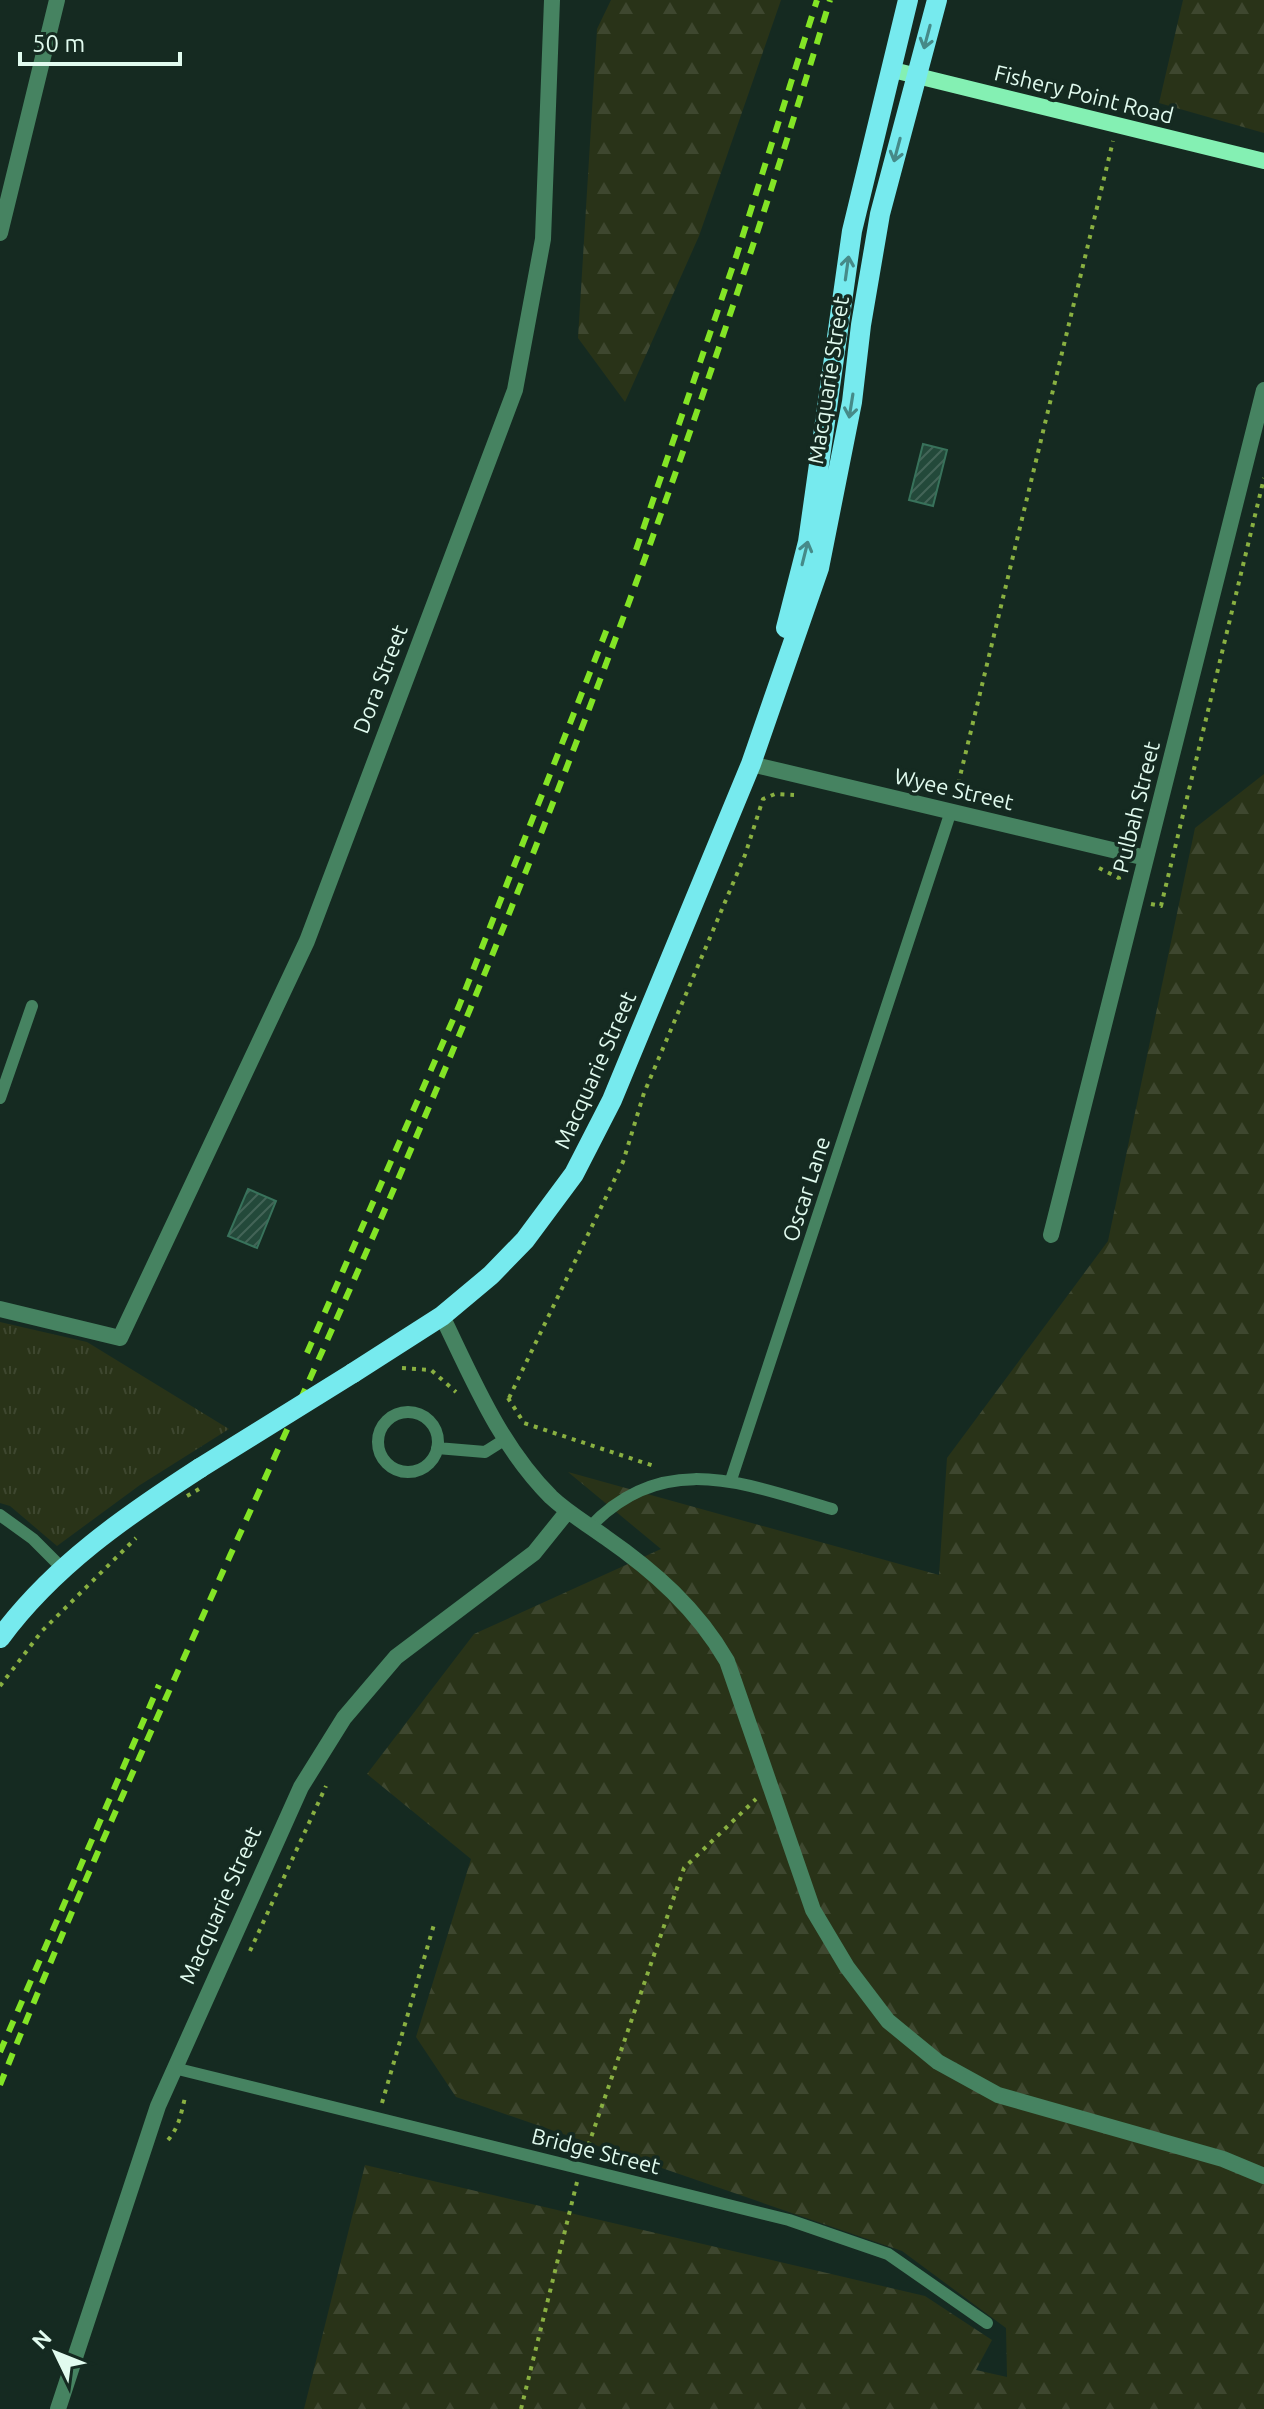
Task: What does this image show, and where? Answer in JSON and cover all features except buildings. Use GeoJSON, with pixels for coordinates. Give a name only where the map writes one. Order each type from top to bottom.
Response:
{"type":"FeatureCollection","features":[{"type":"Feature","properties":{"kind":"main road","name":"Macquarie Street"},"geometry":{"type":"LineString","coordinates":[[751,764],[808,542],[852,231],[908,0]]}},
{"type":"Feature","properties":{"kind":"main road","name":"Macquarie Street"},"geometry":{"type":"LineString","coordinates":[[62,1568],[129,1515],[442,1316],[491,1275],[525,1240],[574,1174],[612,1100],[751,764],[819,568],[852,402],[880,214],[937,0]]}},
{"type":"Feature","properties":{"kind":"main road","name":"Fishery Point Road"},"geometry":{"type":"LineString","coordinates":[[893,70],[1264,161]]}},
{"type":"Feature","properties":{"kind":"main road"},"geometry":{"type":"LineString","coordinates":[[0,1638],[26,1604],[62,1568]]}},
{"type":"Feature","properties":{"kind":"street"},"geometry":{"type":"LineString","coordinates":[[0,233],[57,0]]}},
{"type":"Feature","properties":{"kind":"street","name":"Dora Street"},"geometry":{"type":"LineString","coordinates":[[0,1309],[120,1338],[307,941],[515,390],[543,239],[552,0]]}},
{"type":"Feature","properties":{"kind":"street","name":"Pulbah Street"},"geometry":{"type":"LineString","coordinates":[[1051,1235],[1264,390]]}},
{"type":"Feature","properties":{"kind":"street","name":"Wyee Street"},"geometry":{"type":"LineString","coordinates":[[751,764],[1146,858]]}},
{"type":"Feature","properties":{"kind":"street"},"geometry":{"type":"LineString","coordinates":[[442,1316],[504,1440],[530,1475],[567,1512],[666,1584],[707,1626],[727,1661],[813,1910],[847,1967],[888,2021],[938,2062],[998,2095],[1223,2159],[1264,2176]]}},
{"type":"Feature","properties":{"kind":"street","name":"Macquarie Street"},"geometry":{"type":"LineString","coordinates":[[58,2409],[133,2179],[174,2068],[285,1819],[344,1718],[396,1657],[534,1553],[567,1512]]}},
{"type":"Feature","properties":{"kind":"lane","name":"Oscar Lane"},"geometry":{"type":"LineString","coordinates":[[731,1480],[951,811]]}},
{"type":"Feature","properties":{"kind":"lane"},"geometry":{"type":"LineString","coordinates":[[0,1098],[32,1006]]}},
{"type":"Feature","properties":{"kind":"lane"},"geometry":{"type":"LineString","coordinates":[[405,1412],[414,1413],[430,1422],[435,1430],[437,1448],[427,1465],[408,1473],[388,1466],[378,1448],[378,1438],[388,1419],[405,1412]]}},
{"type":"Feature","properties":{"kind":"lane"},"geometry":{"type":"LineString","coordinates":[[437,1448],[485,1452],[504,1440]]}},
{"type":"Feature","properties":{"kind":"lane"},"geometry":{"type":"LineString","coordinates":[[590,1527],[609,1508],[657,1485],[691,1476],[731,1480],[832,1509]]}},
{"type":"Feature","properties":{"kind":"lane"},"geometry":{"type":"LineString","coordinates":[[0,1515],[33,1539],[62,1568]]}},
{"type":"Feature","properties":{"kind":"lane","name":"Bridge Street"},"geometry":{"type":"LineString","coordinates":[[174,2068],[789,2220],[888,2254],[987,2323]]}},
{"type":"Feature","properties":{"kind":"path"},"geometry":{"type":"LineString","coordinates":[[951,811],[1116,125]]}},
{"type":"Feature","properties":{"kind":"path"},"geometry":{"type":"LineString","coordinates":[[1086,865],[1119,878],[1122,898],[1161,906],[1264,478]]}},
{"type":"Feature","properties":{"kind":"path"},"geometry":{"type":"LineString","coordinates":[[509,1398],[623,1162],[644,1093],[745,855],[763,799],[775,794],[801,796]]}},
{"type":"Feature","properties":{"kind":"path"},"geometry":{"type":"LineString","coordinates":[[176,1504],[187,1496]]}},
{"type":"Feature","properties":{"kind":"path"},"geometry":{"type":"LineString","coordinates":[[0,1686],[42,1631],[144,1529]]}},
{"type":"Feature","properties":{"kind":"path"},"geometry":{"type":"LineString","coordinates":[[521,2409],[580,2168],[684,1868],[771,1785]]}},
{"type":"Feature","properties":{"kind":"path"},"geometry":{"type":"LineString","coordinates":[[247,1958],[326,1786]]}},
{"type":"Feature","properties":{"kind":"path"},"geometry":{"type":"LineString","coordinates":[[378,2118],[435,1921]]}},
{"type":"Feature","properties":{"kind":"path"},"geometry":{"type":"LineString","coordinates":[[163,2154],[184,2111],[184,2099],[194,2073]]}},
{"type":"Feature","properties":{"kind":"green space"},"geometry":{"type":"Polygon","coordinates":[[[611,0],[781,0],[699,236],[625,402],[578,338],[597,29],[611,0]]]}},
{"type":"Feature","properties":{"kind":"green space"},"geometry":{"type":"Polygon","coordinates":[[[1183,0],[1264,0],[1264,133],[1159,103],[1183,0]]]}},
{"type":"Feature","properties":{"kind":"green space"},"geometry":{"type":"Polygon","coordinates":[[[1264,774],[1264,2409],[304,2409],[365,2165],[925,2296],[992,2340],[976,2370],[1007,2377],[1006,2328],[902,2251],[456,2097],[416,2037],[471,1859],[367,1774],[474,1634],[661,1549],[568,1472],[939,1575],[947,1458],[1108,1241],[1195,828],[1264,774]]]}},
{"type":"Feature","properties":{"kind":"green space"},"geometry":{"type":"Polygon","coordinates":[[[0,1322],[87,1342],[229,1429],[140,1485],[57,1546],[10,1506],[0,1503],[0,1322]]]}},
{"type":"Feature","properties":{"kind":"railway"},"geometry":{"type":"LineString","coordinates":[[636,550],[737,254],[817,0]]}},
{"type":"Feature","properties":{"kind":"railway"},"geometry":{"type":"LineString","coordinates":[[0,2085],[156,1719],[426,1114],[538,840],[693,423],[741,283],[830,0]]}},
{"type":"Feature","properties":{"kind":"railway"},"geometry":{"type":"LineString","coordinates":[[307,1353],[459,1006],[607,629]]}},
{"type":"Feature","properties":{"kind":"railway"},"geometry":{"type":"LineString","coordinates":[[0,2052],[159,1685]]}}]}
